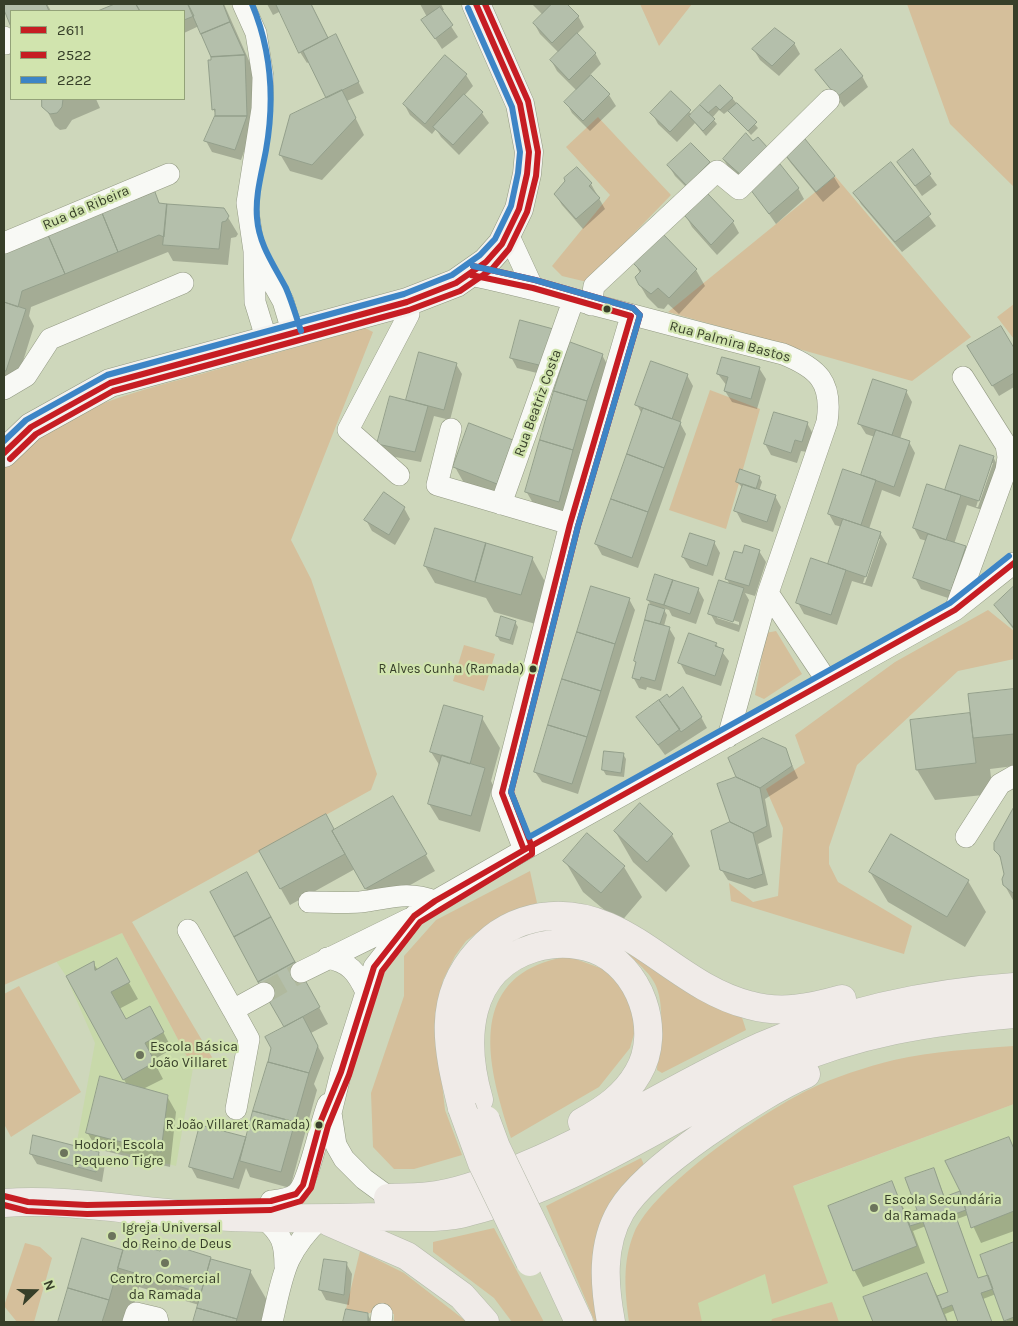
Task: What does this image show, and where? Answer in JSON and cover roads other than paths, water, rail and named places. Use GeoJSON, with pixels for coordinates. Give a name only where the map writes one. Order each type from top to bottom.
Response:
{"type":"FeatureCollection","features":[{"type":"Feature","properties":{"kind":"main road"},"geometry":{"type":"LineString","coordinates":[[4,453],[31,426],[110,384],[407,302],[441,290],[471,275],[491,257],[508,234],[519,209],[525,188],[528,162],[527,136],[520,104],[513,84],[476,4]]}},
{"type":"Feature","properties":{"kind":"main road"},"geometry":{"type":"LineString","coordinates":[[558,1322],[538,1257],[496,1147],[471,1106],[451,1064],[448,1014],[455,986],[469,962],[488,941],[504,930],[533,918],[565,915],[609,926],[639,943],[702,987],[750,1006],[778,1010],[809,1008],[900,985],[933,995]]}},
{"type":"Feature","properties":{"kind":"main road"},"geometry":{"type":"LineString","coordinates":[[471,1106],[471,1030],[480,992],[500,966],[526,951],[540,946],[568,943],[595,950],[608,956],[628,974],[638,990],[648,1023],[646,1050],[638,1074],[614,1102],[552,1140],[512,1172]]}},
{"type":"Feature","properties":{"kind":"main road"},"geometry":{"type":"LineString","coordinates":[[267,1210],[439,1195],[512,1172],[587,1137],[774,1041],[857,1012],[933,995],[1014,987]]}},
{"type":"Feature","properties":{"kind":"main road"},"geometry":{"type":"LineString","coordinates":[[12,1200],[87,1205],[267,1210],[322,1218],[454,1215],[485,1208],[580,1170],[778,1067],[812,1053],[877,1033],[937,1021],[1014,1014]]}},
{"type":"Feature","properties":{"kind":"main road"},"geometry":{"type":"LineString","coordinates":[[611,1322],[606,1285],[607,1250],[615,1223],[630,1198],[664,1166],[722,1123],[794,1080],[846,1058],[877,1033]]}},
{"type":"Feature","properties":{"kind":"main road"},"geometry":{"type":"LineString","coordinates":[[322,1218],[414,1260],[462,1296],[485,1322]]}},
{"type":"Feature","properties":{"kind":"main road"},"geometry":{"type":"LineString","coordinates":[[538,1257],[579,1322]]}},
{"type":"Feature","properties":{"kind":"street"},"geometry":{"type":"LineString","coordinates":[[243,4],[256,33],[263,77],[261,123],[247,204],[254,251],[282,301],[280,338]]}},
{"type":"Feature","properties":{"kind":"street","name":"Rua Beatriz Costa"},"geometry":{"type":"LineString","coordinates":[[501,504],[582,303],[594,286],[717,171],[739,189],[828,100]]}},
{"type":"Feature","properties":{"kind":"street","name":"Rua da Ribeira"},"geometry":{"type":"LineString","coordinates":[[4,243],[169,174]]}},
{"type":"Feature","properties":{"kind":"street"},"geometry":{"type":"LineString","coordinates":[[508,234],[533,288]]}},
{"type":"Feature","properties":{"kind":"street","name":"Rua Palmira Bastos"},"geometry":{"type":"LineString","coordinates":[[471,275],[533,288],[631,316],[783,354],[806,364],[818,373],[827,389],[830,405],[827,422],[768,593],[728,738]]}},
{"type":"Feature","properties":{"kind":"street"},"geometry":{"type":"LineString","coordinates":[[4,388],[26,376],[50,339],[183,283]]}},
{"type":"Feature","properties":{"kind":"street"},"geometry":{"type":"LineString","coordinates":[[399,475],[348,430],[409,314],[407,302]]}},
{"type":"Feature","properties":{"kind":"street"},"geometry":{"type":"LineString","coordinates":[[524,850],[502,793],[570,524],[631,316]]}},
{"type":"Feature","properties":{"kind":"street"},"geometry":{"type":"LineString","coordinates":[[955,610],[1008,457],[1006,444],[963,377]]}},
{"type":"Feature","properties":{"kind":"street"},"geometry":{"type":"LineString","coordinates":[[451,429],[437,485],[570,524]]}},
{"type":"Feature","properties":{"kind":"street"},"geometry":{"type":"LineString","coordinates":[[301,972],[414,916],[435,901],[524,850],[955,610],[1014,563]]}},
{"type":"Feature","properties":{"kind":"street"},"geometry":{"type":"LineString","coordinates":[[768,593],[827,682]]}},
{"type":"Feature","properties":{"kind":"street"},"geometry":{"type":"LineString","coordinates":[[966,838],[1000,784],[1014,776]]}},
{"type":"Feature","properties":{"kind":"street"},"geometry":{"type":"LineString","coordinates":[[309,902],[361,902],[400,895],[423,896],[435,901]]}},
{"type":"Feature","properties":{"kind":"street"},"geometry":{"type":"LineString","coordinates":[[390,1198],[353,1170],[336,1145],[331,1113],[341,1072],[374,967],[414,916]]}},
{"type":"Feature","properties":{"kind":"street"},"geometry":{"type":"LineString","coordinates":[[188,930],[249,1039],[236,1109]]}},
{"type":"Feature","properties":{"kind":"street"},"geometry":{"type":"LineString","coordinates":[[327,958],[340,961],[352,967],[360,978],[366,992]]}},
{"type":"Feature","properties":{"kind":"street"},"geometry":{"type":"LineString","coordinates":[[233,1010],[264,993]]}},
{"type":"Feature","properties":{"kind":"street"},"geometry":{"type":"LineString","coordinates":[[285,1268],[283,1240],[267,1210],[296,1194],[304,1185],[320,1123],[341,1072]]}},
{"type":"Feature","properties":{"kind":"street"},"geometry":{"type":"LineString","coordinates":[[272,1322],[285,1268],[302,1236],[322,1218]]}},
{"type":"Feature","properties":{"kind":"street"},"geometry":{"type":"LineString","coordinates":[[133,1322],[136,1313],[157,1318],[158,1322]]}},
{"type":"Feature","properties":{"kind":"tunnel"},"geometry":{"type":"LineString","coordinates":[[264,993],[301,972]]}},
{"type":"Feature","properties":{"kind":"place","name":"R Alves Cunha (Ramada)"},"geometry":{"type":"Point","coordinates":[533,669]}},
{"type":"Feature","properties":{"kind":"place","name":"Escola Básica João Villaret"},"geometry":{"type":"Point","coordinates":[140,1055]}},
{"type":"Feature","properties":{"kind":"place","name":"R João Villaret (Ramada)"},"geometry":{"type":"Point","coordinates":[319,1125]}},
{"type":"Feature","properties":{"kind":"place","name":"Hodori, Escola Pequeno Tigre"},"geometry":{"type":"Point","coordinates":[64,1153]}},
{"type":"Feature","properties":{"kind":"place","name":"Escola Secundária da Ramada"},"geometry":{"type":"Point","coordinates":[874,1208]}},
{"type":"Feature","properties":{"kind":"place","name":"Igreja Universal do Reino de Deus"},"geometry":{"type":"Point","coordinates":[112,1236]}},
{"type":"Feature","properties":{"kind":"place","name":"Centro Comercial da Ramada"},"geometry":{"type":"Point","coordinates":[165,1263]}}]}
